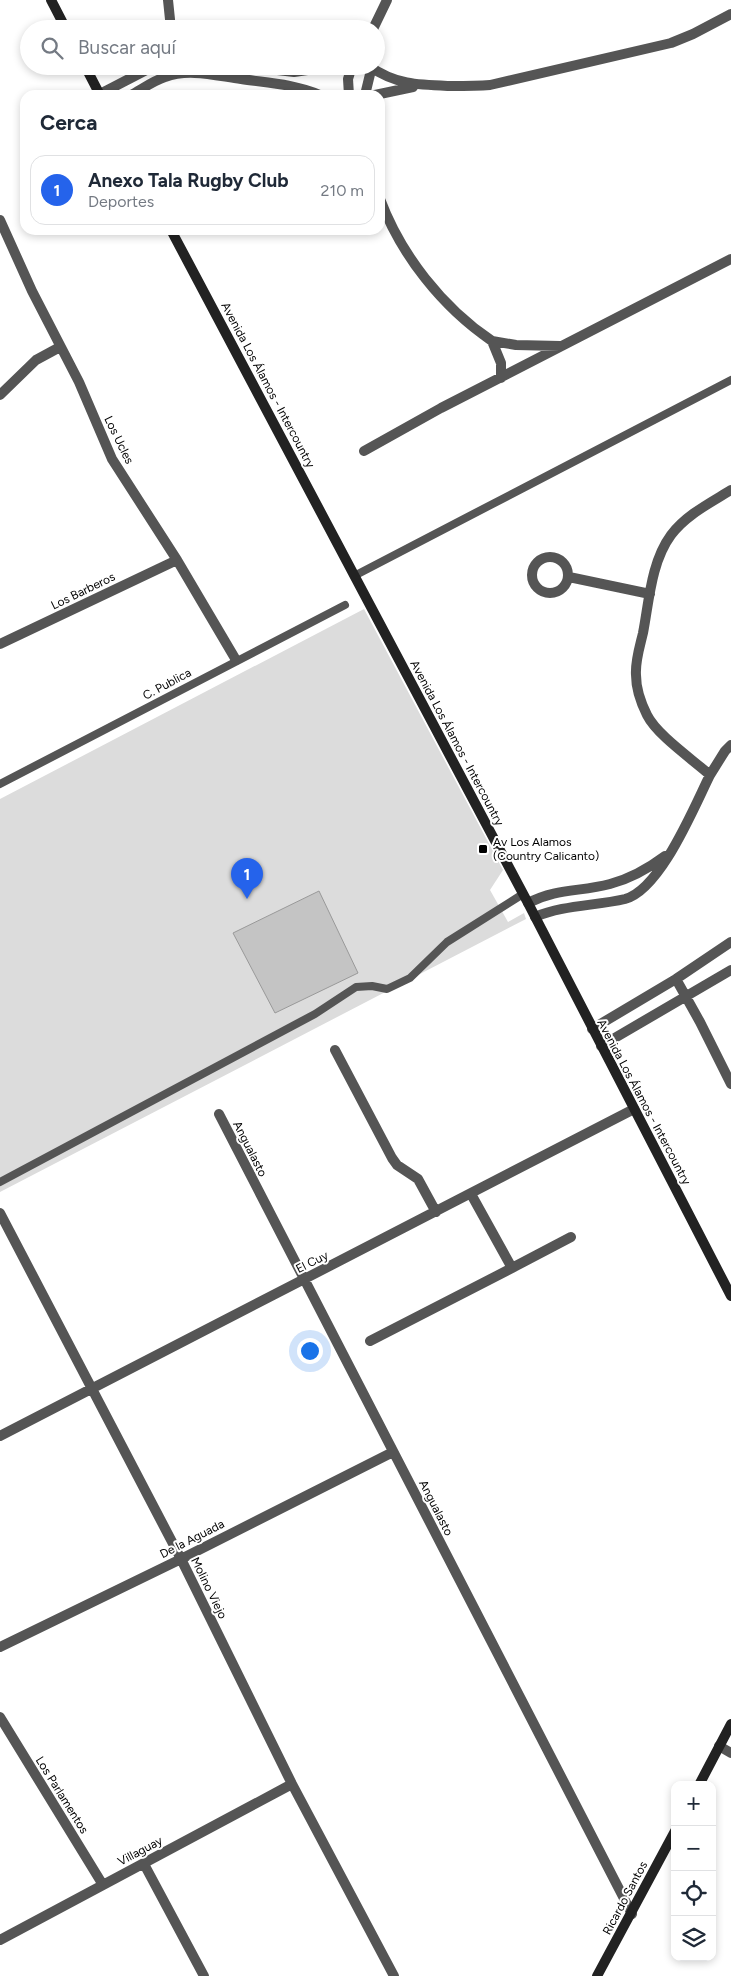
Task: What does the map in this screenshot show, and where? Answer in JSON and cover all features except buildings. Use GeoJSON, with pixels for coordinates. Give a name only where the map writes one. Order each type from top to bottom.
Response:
{"type":"FeatureCollection","features":[{"type":"Feature","properties":{"kind":"main road"},"geometry":{"type":"LineString","coordinates":[[51,0],[61,20]]}},
{"type":"Feature","properties":{"kind":"main road"},"geometry":{"type":"LineString","coordinates":[[90,75],[98,90]]}},
{"type":"Feature","properties":{"kind":"main road","name":"Avenida Los Álamos - Intercountry"},"geometry":{"type":"LineString","coordinates":[[175,235],[525,899],[731,1296]]}},
{"type":"Feature","properties":{"kind":"main road"},"geometry":{"type":"LineString","coordinates":[[701,1781],[731,1724]]}},
{"type":"Feature","properties":{"kind":"main road","name":"Ricardo Santos"},"geometry":{"type":"LineString","coordinates":[[597,1976],[671,1839]]}},
{"type":"Feature","properties":{"kind":"street"},"geometry":{"type":"LineString","coordinates":[[168,0],[170,20]]}},
{"type":"Feature","properties":{"kind":"street"},"geometry":{"type":"LineString","coordinates":[[377,20],[387,0]]}},
{"type":"Feature","properties":{"kind":"street"},"geometry":{"type":"LineString","coordinates":[[384,75],[390,79],[419,85],[475,87],[490,85],[651,48],[683,38],[731,14]]}},
{"type":"Feature","properties":{"kind":"street"},"geometry":{"type":"LineString","coordinates":[[108,90],[137,75]]}},
{"type":"Feature","properties":{"kind":"street"},"geometry":{"type":"LineString","coordinates":[[140,90],[167,75]]}},
{"type":"Feature","properties":{"kind":"street"},"geometry":{"type":"LineString","coordinates":[[217,75],[298,86],[308,90]]}},
{"type":"Feature","properties":{"kind":"street"},"geometry":{"type":"LineString","coordinates":[[349,75],[349,90]]}},
{"type":"Feature","properties":{"kind":"street"},"geometry":{"type":"LineString","coordinates":[[366,90],[369,75]]}},
{"type":"Feature","properties":{"kind":"street"},"geometry":{"type":"LineString","coordinates":[[385,93],[419,85]]}},
{"type":"Feature","properties":{"kind":"street"},"geometry":{"type":"LineString","coordinates":[[385,209],[404,248],[421,274],[469,323],[492,341],[516,345],[562,346]]}},
{"type":"Feature","properties":{"kind":"street","name":"Los Ucles"},"geometry":{"type":"LineString","coordinates":[[0,220],[32,291],[79,382],[112,459],[177,560],[236,660]]}},
{"type":"Feature","properties":{"kind":"street"},"geometry":{"type":"LineString","coordinates":[[364,451],[441,408],[731,259]]}},
{"type":"Feature","properties":{"kind":"street"},"geometry":{"type":"LineString","coordinates":[[492,341],[501,363],[501,378]]}},
{"type":"Feature","properties":{"kind":"street"},"geometry":{"type":"LineString","coordinates":[[0,395],[36,360],[60,347]]}},
{"type":"Feature","properties":{"kind":"street"},"geometry":{"type":"LineString","coordinates":[[710,775],[658,730],[648,716],[640,694],[636,674],[650,594],[662,549],[671,534],[694,513],[731,490]]}},
{"type":"Feature","properties":{"kind":"street","name":"Los Barberos"},"geometry":{"type":"LineString","coordinates":[[0,644],[177,560]]}},
{"type":"Feature","properties":{"kind":"street"},"geometry":{"type":"LineString","coordinates":[[569,577],[650,594]]}},
{"type":"Feature","properties":{"kind":"street"},"geometry":{"type":"LineString","coordinates":[[534,917],[556,909],[613,901],[635,895],[643,890],[652,880],[670,852],[710,775],[731,744]]}},
{"type":"Feature","properties":{"kind":"street"},"geometry":{"type":"LineString","coordinates":[[525,899],[610,884],[642,870],[670,852]]}},
{"type":"Feature","properties":{"kind":"street"},"geometry":{"type":"LineString","coordinates":[[592,1029],[731,942]]}},
{"type":"Feature","properties":{"kind":"street"},"geometry":{"type":"LineString","coordinates":[[601,1046],[731,970]]}},
{"type":"Feature","properties":{"kind":"street"},"geometry":{"type":"LineString","coordinates":[[676,978],[731,1084]]}},
{"type":"Feature","properties":{"kind":"street"},"geometry":{"type":"LineString","coordinates":[[334,1050],[392,1158],[397,1164],[418,1178],[436,1212]]}},
{"type":"Feature","properties":{"kind":"street","name":"El Cuy"},"geometry":{"type":"LineString","coordinates":[[0,1436],[634,1108]]}},
{"type":"Feature","properties":{"kind":"street","name":"Angualasto"},"geometry":{"type":"LineString","coordinates":[[219,1114],[632,1914]]}},
{"type":"Feature","properties":{"kind":"street"},"geometry":{"type":"LineString","coordinates":[[471,1194],[512,1268]]}},
{"type":"Feature","properties":{"kind":"street","name":"Molino Viejo"},"geometry":{"type":"LineString","coordinates":[[0,1213],[181,1559],[292,1784],[394,1976]]}},
{"type":"Feature","properties":{"kind":"street"},"geometry":{"type":"LineString","coordinates":[[370,1341],[571,1237]]}},
{"type":"Feature","properties":{"kind":"street","name":"De la Aguada"},"geometry":{"type":"LineString","coordinates":[[0,1647],[181,1559],[393,1452]]}},
{"type":"Feature","properties":{"kind":"street","name":"Los Parlamentos"},"geometry":{"type":"LineString","coordinates":[[0,1718],[104,1885]]}},
{"type":"Feature","properties":{"kind":"street"},"geometry":{"type":"LineString","coordinates":[[719,1746],[731,1753]]}},
{"type":"Feature","properties":{"kind":"street","name":"Villaguay"},"geometry":{"type":"LineString","coordinates":[[0,1940],[292,1784]]}},
{"type":"Feature","properties":{"kind":"street"},"geometry":{"type":"LineString","coordinates":[[144,1864],[204,1976]]}},
{"type":"Feature","properties":{"kind":"lane"},"geometry":{"type":"LineString","coordinates":[[354,576],[731,380]]}},
{"type":"Feature","properties":{"kind":"lane","name":"C. Publica"},"geometry":{"type":"LineString","coordinates":[[0,784],[345,605]]}},
{"type":"Feature","properties":{"kind":"lane"},"geometry":{"type":"LineString","coordinates":[[0,1182],[315,1014],[356,987],[372,986],[387,989],[405,982],[420,970],[447,942],[525,899]]}},
{"type":"Feature","properties":{"kind":"shaded area"},"geometry":{"type":"Polygon","coordinates":[[[364,609],[503,870],[490,890],[508,922],[524,913],[526,919],[0,1192],[0,799],[364,609]]]}},
{"type":"Feature","properties":{"kind":"place","name":"Av Los Alamos (Country Calicanto)"},"geometry":{"type":"Point","coordinates":[483,849]}},
{"type":"Feature","properties":{"kind":"place","name":"Anexo Tala Rugby Club"},"geometry":{"type":"Point","coordinates":[247,899]}}]}
